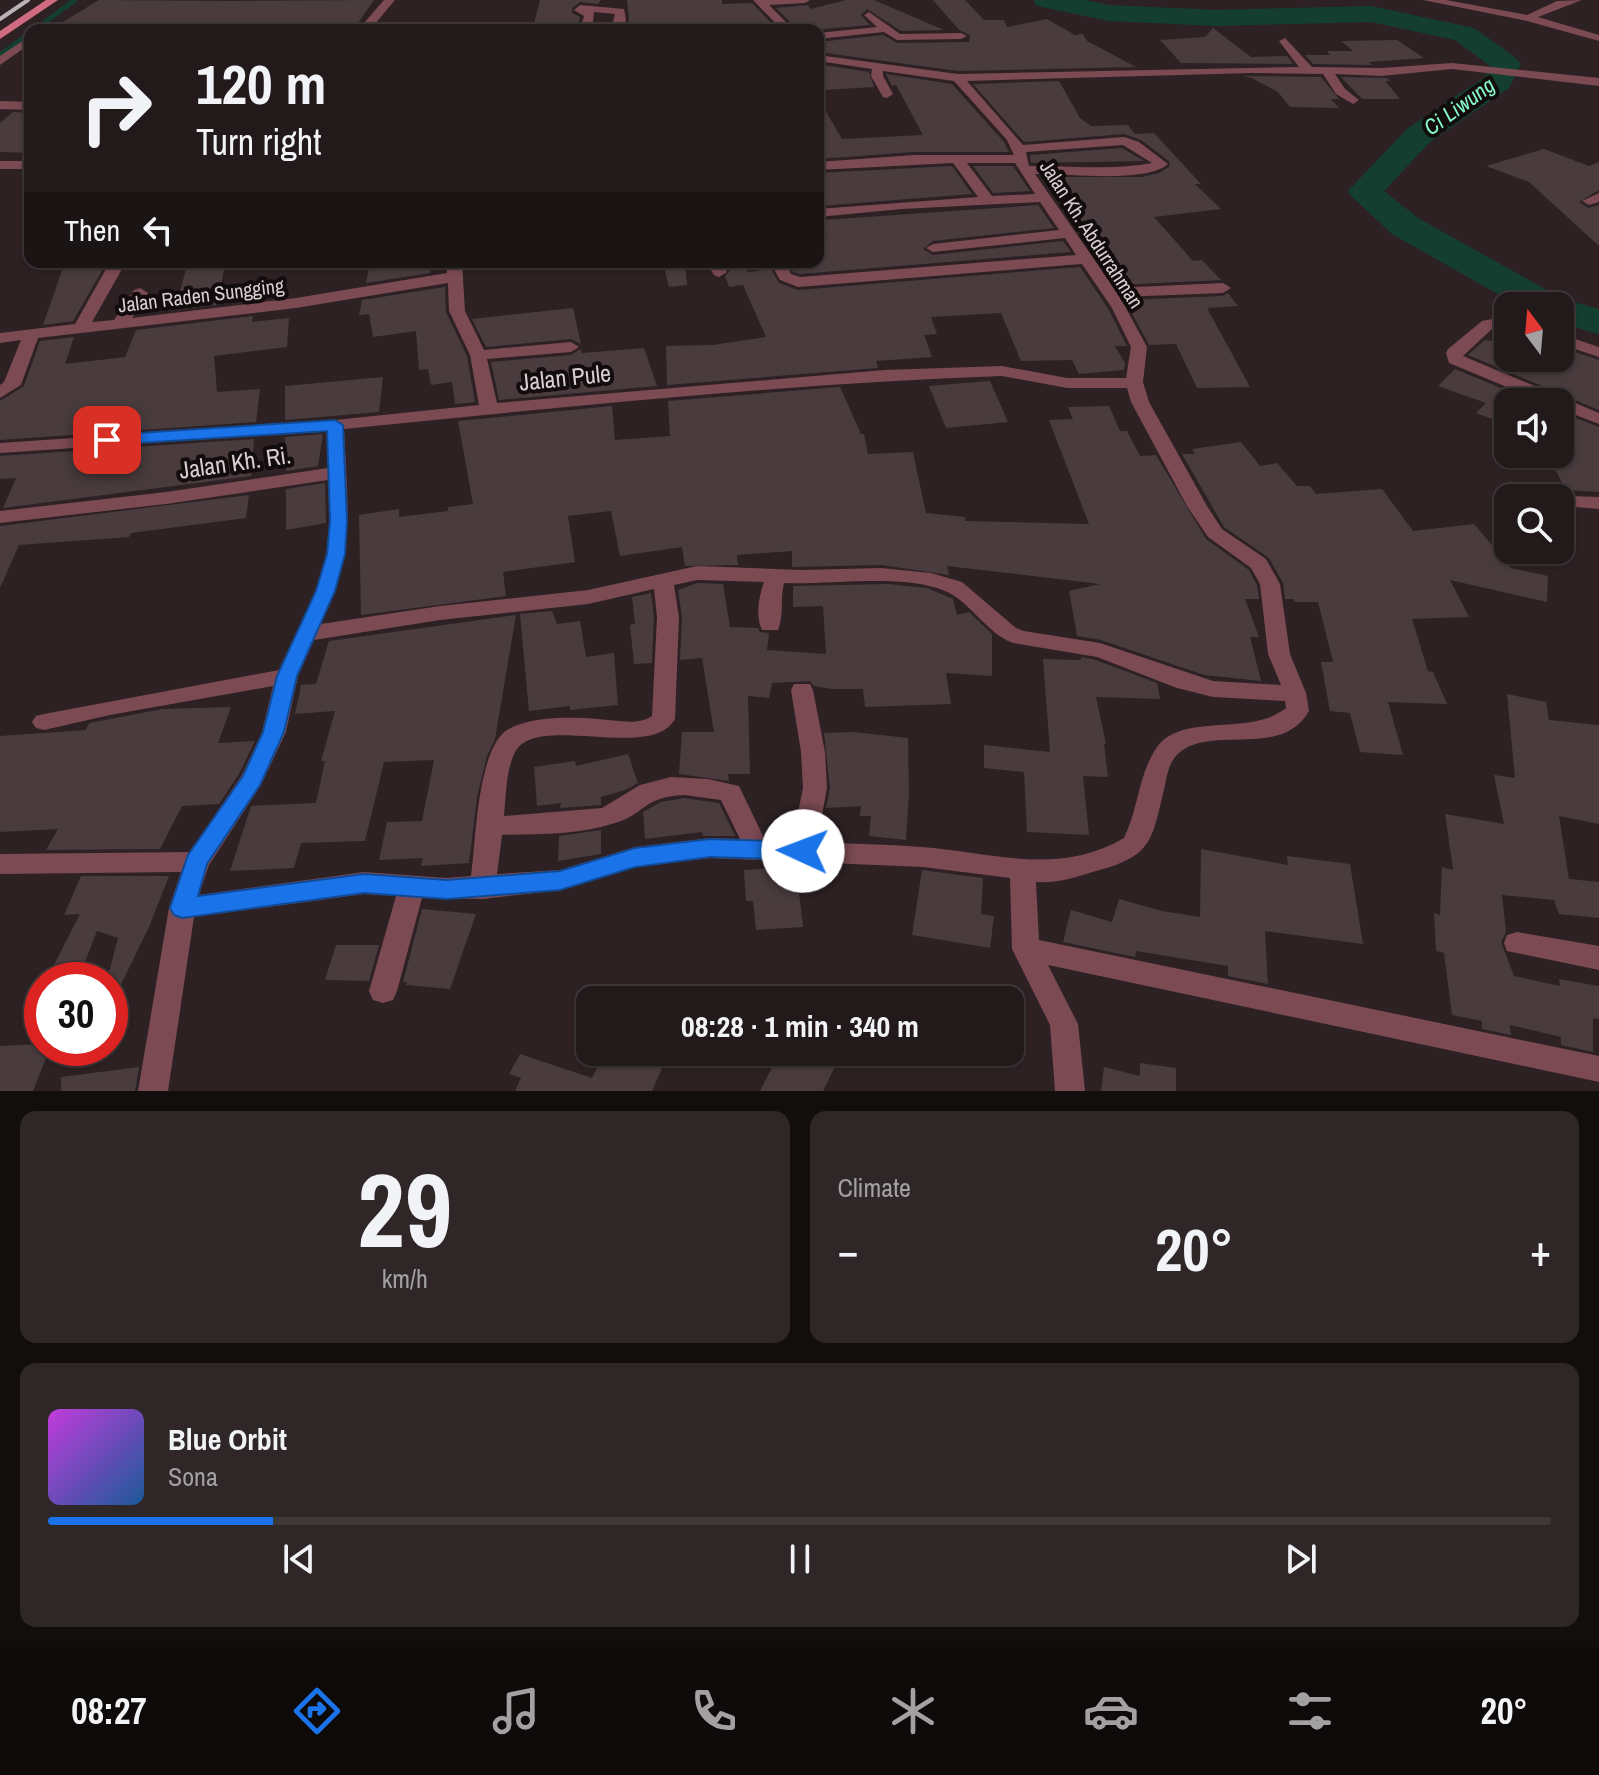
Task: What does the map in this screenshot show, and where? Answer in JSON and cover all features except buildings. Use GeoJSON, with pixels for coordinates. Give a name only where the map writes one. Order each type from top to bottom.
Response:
{"type":"FeatureCollection","features":[{"type":"Feature","properties":{"kind":"main road"},"geometry":{"type":"LineString","coordinates":[[3,35],[53,0]]}},
{"type":"Feature","properties":{"kind":"street"},"geometry":{"type":"LineString","coordinates":[[369,24],[390,0]]}},
{"type":"Feature","properties":{"kind":"street"},"geometry":{"type":"LineString","coordinates":[[760,1],[805,0]]}},
{"type":"Feature","properties":{"kind":"street"},"geometry":{"type":"LineString","coordinates":[[1428,0],[1528,18],[1596,35]]}},
{"type":"Feature","properties":{"kind":"street"},"geometry":{"type":"LineString","coordinates":[[1528,18],[1561,3],[1577,0]]}},
{"type":"Feature","properties":{"kind":"street"},"geometry":{"type":"LineString","coordinates":[[760,1],[782,24]]}},
{"type":"Feature","properties":{"kind":"street"},"geometry":{"type":"LineString","coordinates":[[580,8],[590,14],[588,24]]}},
{"type":"Feature","properties":{"kind":"street"},"geometry":{"type":"LineString","coordinates":[[580,8],[620,11],[619,24]]}},
{"type":"Feature","properties":{"kind":"street"},"geometry":{"type":"LineString","coordinates":[[869,15],[897,37],[961,36]]}},
{"type":"Feature","properties":{"kind":"street"},"geometry":{"type":"LineString","coordinates":[[824,35],[885,29]]}},
{"type":"Feature","properties":{"kind":"street"},"geometry":{"type":"LineString","coordinates":[[3,35],[24,36]]}},
{"type":"Feature","properties":{"kind":"street"},"geometry":{"type":"LineString","coordinates":[[3,60],[24,41]]}},
{"type":"Feature","properties":{"kind":"street"},"geometry":{"type":"LineString","coordinates":[[1285,41],[1309,71]]}},
{"type":"Feature","properties":{"kind":"street"},"geometry":{"type":"LineString","coordinates":[[3,60],[24,58]]}},
{"type":"Feature","properties":{"kind":"street"},"geometry":{"type":"LineString","coordinates":[[824,59],[958,78],[1252,69],[1328,72],[1474,67],[1599,82]]}},
{"type":"Feature","properties":{"kind":"street"},"geometry":{"type":"LineString","coordinates":[[878,67],[877,76],[887,94]]}},
{"type":"Feature","properties":{"kind":"street"},"geometry":{"type":"LineString","coordinates":[[1328,72],[1340,91],[1353,100]]}},
{"type":"Feature","properties":{"kind":"street","name":"Jalan Kh. Abdurrahman"},"geometry":{"type":"LineString","coordinates":[[958,78],[987,107],[1110,293],[1139,347],[1134,382]]}},
{"type":"Feature","properties":{"kind":"street"},"geometry":{"type":"LineString","coordinates":[[0,105],[24,106]]}},
{"type":"Feature","properties":{"kind":"street"},"geometry":{"type":"LineString","coordinates":[[824,166],[956,158],[1022,159],[1124,141],[1161,164],[1153,168],[1096,173],[1022,159]]}},
{"type":"Feature","properties":{"kind":"street"},"geometry":{"type":"LineString","coordinates":[[956,158],[989,202]]}},
{"type":"Feature","properties":{"kind":"street"},"geometry":{"type":"LineString","coordinates":[[0,165],[24,165]]}},
{"type":"Feature","properties":{"kind":"street"},"geometry":{"type":"LineString","coordinates":[[824,212],[1045,198]]}},
{"type":"Feature","properties":{"kind":"street"},"geometry":{"type":"LineString","coordinates":[[933,248],[1070,233]]}},
{"type":"Feature","properties":{"kind":"street"},"geometry":{"type":"LineString","coordinates":[[781,268],[785,277],[798,282],[1088,259]]}},
{"type":"Feature","properties":{"kind":"street"},"geometry":{"type":"LineString","coordinates":[[80,330],[115,268]]}},
{"type":"Feature","properties":{"kind":"street"},"geometry":{"type":"LineString","coordinates":[[454,269],[457,311],[478,355],[489,409]]}},
{"type":"Feature","properties":{"kind":"street","name":"Jalan Raden Sungging"},"geometry":{"type":"LineString","coordinates":[[0,338],[296,303],[454,269]]}},
{"type":"Feature","properties":{"kind":"street"},"geometry":{"type":"LineString","coordinates":[[1110,293],[1223,288]]}},
{"type":"Feature","properties":{"kind":"street"},"geometry":{"type":"LineString","coordinates":[[119,325],[140,293]]}},
{"type":"Feature","properties":{"kind":"street"},"geometry":{"type":"LineString","coordinates":[[1494,323],[1488,324],[1454,353],[1455,359],[1599,419]]}},
{"type":"Feature","properties":{"kind":"street"},"geometry":{"type":"LineString","coordinates":[[0,393],[12,385],[31,336]]}},
{"type":"Feature","properties":{"kind":"street"},"geometry":{"type":"LineString","coordinates":[[1574,344],[1599,352]]}},
{"type":"Feature","properties":{"kind":"street"},"geometry":{"type":"LineString","coordinates":[[478,355],[571,347]]}},
{"type":"Feature","properties":{"kind":"street","name":"Jalan Pule"},"geometry":{"type":"LineString","coordinates":[[0,448],[335,425],[884,375],[1002,371],[1067,383],[1134,382]]}},
{"type":"Feature","properties":{"kind":"street"},"geometry":{"type":"LineString","coordinates":[[182,908],[364,883],[447,889],[560,880],[635,857],[710,848],[923,857],[1042,872],[1081,866],[1115,856],[1134,845],[1143,825],[1156,771],[1173,745],[1193,735],[1244,733],[1279,726],[1298,711],[1295,693],[1279,654],[1270,584],[1259,564],[1215,533],[1154,430],[1134,382]]}},
{"type":"Feature","properties":{"kind":"street"},"geometry":{"type":"LineString","coordinates":[[153,1091],[182,908],[197,862],[252,779],[274,732],[287,676],[326,591],[336,554],[339,520],[335,425]]}},
{"type":"Feature","properties":{"kind":"street","name":"Jalan Kh. Ri."},"geometry":{"type":"LineString","coordinates":[[0,517],[166,498],[335,473]]}},
{"type":"Feature","properties":{"kind":"street"},"geometry":{"type":"LineString","coordinates":[[1574,502],[1599,503]]}},
{"type":"Feature","properties":{"kind":"street"},"geometry":{"type":"LineString","coordinates":[[307,634],[440,613],[588,597],[697,573],[881,575],[931,580],[955,587],[1008,633],[1021,638],[1100,650],[1173,678],[1213,689],[1244,693],[1295,693]]}},
{"type":"Feature","properties":{"kind":"street"},"geometry":{"type":"LineString","coordinates":[[770,625],[769,600],[776,575]]}},
{"type":"Feature","properties":{"kind":"street"},"geometry":{"type":"LineString","coordinates":[[483,888],[496,779],[503,749],[516,736],[533,730],[585,726],[639,730],[654,726],[663,719],[668,617],[663,579]]}},
{"type":"Feature","properties":{"kind":"street"},"geometry":{"type":"LineString","coordinates":[[44,722],[110,707],[287,676]]}},
{"type":"Feature","properties":{"kind":"street"},"geometry":{"type":"LineString","coordinates":[[802,690],[813,752],[815,788],[803,851]]}},
{"type":"Feature","properties":{"kind":"street"},"geometry":{"type":"LineString","coordinates":[[492,826],[601,816],[626,808],[640,795],[652,791],[702,788],[730,793],[757,849]]}},
{"type":"Feature","properties":{"kind":"street"},"geometry":{"type":"LineString","coordinates":[[0,864],[197,862]]}},
{"type":"Feature","properties":{"kind":"street"},"geometry":{"type":"LineString","coordinates":[[1022,869],[1026,949],[1064,1024],[1070,1091]]}},
{"type":"Feature","properties":{"kind":"street"},"geometry":{"type":"LineString","coordinates":[[383,991],[412,885]]}},
{"type":"Feature","properties":{"kind":"street"},"geometry":{"type":"LineString","coordinates":[[1517,943],[1599,958]]}},
{"type":"Feature","properties":{"kind":"street"},"geometry":{"type":"LineString","coordinates":[[1026,949],[1599,1069]]}},
{"type":"Feature","properties":{"kind":"waterway"},"geometry":{"type":"LineString","coordinates":[[42,24],[75,0]]}},
{"type":"Feature","properties":{"kind":"waterway","name":"Ci Liwung"},"geometry":{"type":"LineString","coordinates":[[1046,0],[1109,13],[1216,18],[1371,14],[1464,34],[1506,64],[1498,82],[1419,135],[1364,192],[1405,226],[1523,292]]}},
{"type":"Feature","properties":{"kind":"waterway"},"geometry":{"type":"LineString","coordinates":[[0,55],[24,37]]}},
{"type":"Feature","properties":{"kind":"waterway","name":"Ci Liwung"},"geometry":{"type":"LineString","coordinates":[[1574,314],[1599,322]]}},
{"type":"Feature","properties":{"kind":"railway"},"geometry":{"type":"LineString","coordinates":[[0,19],[28,0]]}},
{"type":"Feature","properties":{"kind":"route"},"geometry":{"type":"LineString","coordinates":[[107,440],[335,425],[339,520],[336,554],[326,591],[287,676],[274,732],[252,779],[197,862],[182,908],[364,883],[447,889],[560,880],[635,857],[710,848],[803,851]]}}]}
